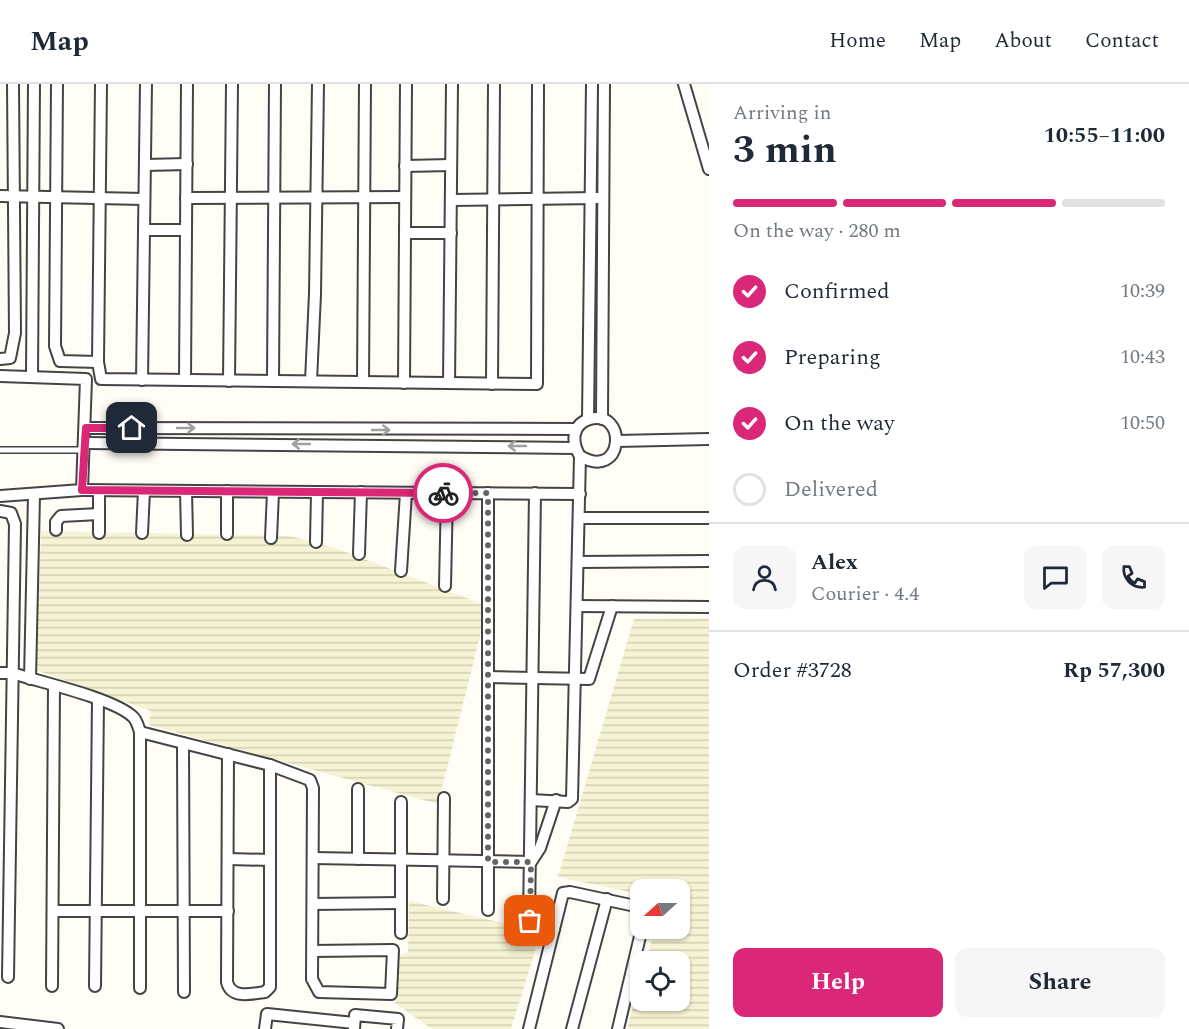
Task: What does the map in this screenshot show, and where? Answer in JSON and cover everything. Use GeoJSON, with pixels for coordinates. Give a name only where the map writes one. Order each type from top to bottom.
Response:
{"type":"FeatureCollection","features":[{"type":"Feature","properties":{"kind":"street"},"geometry":{"type":"LineString","coordinates":[[0,359],[10,358],[14,346],[13,84]]}},
{"type":"Feature","properties":{"kind":"street"},"geometry":{"type":"LineString","coordinates":[[32,376],[34,84]]}},
{"type":"Feature","properties":{"kind":"street"},"geometry":{"type":"LineString","coordinates":[[57,84],[56,354],[64,362],[98,362]]}},
{"type":"Feature","properties":{"kind":"street"},"geometry":{"type":"LineString","coordinates":[[101,84],[98,362],[101,379],[492,384],[537,384],[538,84]]}},
{"type":"Feature","properties":{"kind":"street"},"geometry":{"type":"LineString","coordinates":[[142,380],[146,84]]}},
{"type":"Feature","properties":{"kind":"street"},"geometry":{"type":"LineString","coordinates":[[185,380],[187,84]]}},
{"type":"Feature","properties":{"kind":"street"},"geometry":{"type":"LineString","coordinates":[[229,381],[232,84]]}},
{"type":"Feature","properties":{"kind":"street"},"geometry":{"type":"LineString","coordinates":[[273,381],[274,84]]}},
{"type":"Feature","properties":{"kind":"street"},"geometry":{"type":"LineString","coordinates":[[311,381],[318,84]]}},
{"type":"Feature","properties":{"kind":"street"},"geometry":{"type":"LineString","coordinates":[[363,382],[365,84]]}},
{"type":"Feature","properties":{"kind":"street"},"geometry":{"type":"LineString","coordinates":[[404,383],[406,84]]}},
{"type":"Feature","properties":{"kind":"street"},"geometry":{"type":"LineString","coordinates":[[449,383],[452,84]]}},
{"type":"Feature","properties":{"kind":"street"},"geometry":{"type":"LineString","coordinates":[[492,384],[494,84]]}},
{"type":"Feature","properties":{"kind":"street"},"geometry":{"type":"LineString","coordinates":[[588,419],[592,84]]}},
{"type":"Feature","properties":{"kind":"street"},"geometry":{"type":"LineString","coordinates":[[602,419],[604,84]]}},
{"type":"Feature","properties":{"kind":"street"},"geometry":{"type":"LineString","coordinates":[[684,84],[709,169]]}},
{"type":"Feature","properties":{"kind":"street"},"geometry":{"type":"LineString","coordinates":[[145,165],[187,164]]}},
{"type":"Feature","properties":{"kind":"street"},"geometry":{"type":"LineString","coordinates":[[405,166],[451,165]]}},
{"type":"Feature","properties":{"kind":"street"},"geometry":{"type":"LineString","coordinates":[[0,196],[144,199]]}},
{"type":"Feature","properties":{"kind":"street"},"geometry":{"type":"LineString","coordinates":[[186,198],[405,197]]}},
{"type":"Feature","properties":{"kind":"street"},"geometry":{"type":"LineString","coordinates":[[451,200],[603,197]]}},
{"type":"Feature","properties":{"kind":"street"},"geometry":{"type":"LineString","coordinates":[[144,230],[186,230]]}},
{"type":"Feature","properties":{"kind":"street"},"geometry":{"type":"LineString","coordinates":[[405,233],[451,233]]}},
{"type":"Feature","properties":{"kind":"street"},"geometry":{"type":"LineString","coordinates":[[0,376],[86,379],[86,446],[82,490]]}},
{"type":"Feature","properties":{"kind":"street"},"geometry":{"type":"LineString","coordinates":[[86,446],[578,452],[589,461],[599,462],[608,458],[615,451],[617,441],[616,432],[602,419],[588,419],[576,429],[573,438],[578,452],[580,494],[572,800],[531,800]]}},
{"type":"Feature","properties":{"kind":"street"},"geometry":{"type":"LineString","coordinates":[[86,428],[576,429]]}},
{"type":"Feature","properties":{"kind":"street"},"geometry":{"type":"LineString","coordinates":[[617,441],[709,439]]}},
{"type":"Feature","properties":{"kind":"street"},"geometry":{"type":"LineString","coordinates":[[0,496],[82,490],[580,494]]}},
{"type":"Feature","properties":{"kind":"street"},"geometry":{"type":"LineString","coordinates":[[99,490],[99,533]]}},
{"type":"Feature","properties":{"kind":"street"},"geometry":{"type":"LineString","coordinates":[[142,533],[144,491]]}},
{"type":"Feature","properties":{"kind":"street"},"geometry":{"type":"LineString","coordinates":[[186,491],[186,535]]}},
{"type":"Feature","properties":{"kind":"street"},"geometry":{"type":"LineString","coordinates":[[227,492],[228,534]]}},
{"type":"Feature","properties":{"kind":"street"},"geometry":{"type":"LineString","coordinates":[[271,538],[273,492]]}},
{"type":"Feature","properties":{"kind":"street"},"geometry":{"type":"LineString","coordinates":[[316,542],[317,492]]}},
{"type":"Feature","properties":{"kind":"street"},"geometry":{"type":"LineString","coordinates":[[359,554],[361,492]]}},
{"type":"Feature","properties":{"kind":"street"},"geometry":{"type":"LineString","coordinates":[[401,571],[406,493]]}},
{"type":"Feature","properties":{"kind":"street"},"geometry":{"type":"LineString","coordinates":[[445,586],[447,493]]}},
{"type":"Feature","properties":{"kind":"street"},"geometry":{"type":"LineString","coordinates":[[488,493],[488,910]]}},
{"type":"Feature","properties":{"kind":"street"},"geometry":{"type":"LineString","coordinates":[[535,494],[529,920],[554,929]]}},
{"type":"Feature","properties":{"kind":"street"},"geometry":{"type":"LineString","coordinates":[[30,679],[34,495]]}},
{"type":"Feature","properties":{"kind":"street"},"geometry":{"type":"LineString","coordinates":[[0,511],[11,513],[15,524],[5,858],[4,959],[8,977]]}},
{"type":"Feature","properties":{"kind":"street"},"geometry":{"type":"LineString","coordinates":[[56,530],[56,522],[61,516],[99,514]]}},
{"type":"Feature","properties":{"kind":"street"},"geometry":{"type":"LineString","coordinates":[[579,518],[709,518]]}},
{"type":"Feature","properties":{"kind":"street"},"geometry":{"type":"LineString","coordinates":[[578,562],[709,561]]}},
{"type":"Feature","properties":{"kind":"street"},"geometry":{"type":"LineString","coordinates":[[577,606],[709,607]]}},
{"type":"Feature","properties":{"kind":"street"},"geometry":{"type":"LineString","coordinates":[[489,677],[586,680],[592,675],[612,606]]}},
{"type":"Feature","properties":{"kind":"street"},"geometry":{"type":"LineString","coordinates":[[0,673],[12,673],[98,700],[131,715],[141,732],[140,988]]}},
{"type":"Feature","properties":{"kind":"street"},"geometry":{"type":"LineString","coordinates":[[52,986],[54,686]]}},
{"type":"Feature","properties":{"kind":"street"},"geometry":{"type":"LineString","coordinates":[[95,986],[98,700]]}},
{"type":"Feature","properties":{"kind":"street"},"geometry":{"type":"LineString","coordinates":[[141,732],[270,765],[305,777],[313,785],[314,858],[313,904],[313,951],[313,983],[319,992],[391,994],[393,950],[313,951]]}},
{"type":"Feature","properties":{"kind":"street"},"geometry":{"type":"LineString","coordinates":[[183,743],[184,992]]}},
{"type":"Feature","properties":{"kind":"street"},"geometry":{"type":"LineString","coordinates":[[228,754],[228,988],[236,993],[265,993],[271,980],[270,765]]}},
{"type":"Feature","properties":{"kind":"street"},"geometry":{"type":"LineString","coordinates":[[358,789],[358,859]]}},
{"type":"Feature","properties":{"kind":"street"},"geometry":{"type":"LineString","coordinates":[[443,899],[444,798]]}},
{"type":"Feature","properties":{"kind":"street"},"geometry":{"type":"LineString","coordinates":[[531,862],[540,848],[556,800]]}},
{"type":"Feature","properties":{"kind":"street"},"geometry":{"type":"LineString","coordinates":[[401,802],[401,933]]}},
{"type":"Feature","properties":{"kind":"street"},"geometry":{"type":"LineString","coordinates":[[314,858],[531,862]]}},
{"type":"Feature","properties":{"kind":"street"},"geometry":{"type":"LineString","coordinates":[[228,859],[270,860]]}},
{"type":"Feature","properties":{"kind":"street"},"geometry":{"type":"LineString","coordinates":[[529,1029],[565,892],[630,905]]}},
{"type":"Feature","properties":{"kind":"street"},"geometry":{"type":"LineString","coordinates":[[572,1029],[607,899]]}},
{"type":"Feature","properties":{"kind":"street"},"geometry":{"type":"LineString","coordinates":[[313,904],[401,903]]}},
{"type":"Feature","properties":{"kind":"street"},"geometry":{"type":"LineString","coordinates":[[53,911],[228,911]]}},
{"type":"Feature","properties":{"kind":"street"},"geometry":{"type":"LineString","coordinates":[[618,1029],[639,939]]}},
{"type":"Feature","properties":{"kind":"street"},"geometry":{"type":"LineString","coordinates":[[265,1029],[267,1014],[308,1024],[354,1026],[355,1015],[398,1019],[398,1029]]}},
{"type":"Feature","properties":{"kind":"street"},"geometry":{"type":"LineString","coordinates":[[0,1022],[58,1029]]}},
{"type":"Feature","properties":{"kind":"lane"},"geometry":{"type":"LineString","coordinates":[[0,450],[86,446]]}},
{"type":"Feature","properties":{"kind":"shaded area"},"geometry":{"type":"Polygon","coordinates":[[[41,531],[290,536],[338,549],[485,605],[486,612],[438,804],[149,725],[151,711],[36,670],[41,531]]]}},
{"type":"Feature","properties":{"kind":"shaded area"},"geometry":{"type":"Polygon","coordinates":[[[709,618],[709,1029],[627,1029],[632,1011],[690,1011],[690,951],[649,951],[652,939],[690,939],[690,879],[630,879],[630,892],[558,877],[634,619],[709,618]]]}},
{"type":"Feature","properties":{"kind":"shaded area"},"geometry":{"type":"Polygon","coordinates":[[[409,901],[541,932],[511,1029],[432,1029],[395,1003],[398,955],[408,953],[409,901]]]}},
{"type":"Feature","properties":{"kind":"way so far"},"geometry":{"type":"LineString","coordinates":[[443,493],[488,493],[488,862],[531,862],[530,921]]}},
{"type":"Feature","properties":{"kind":"route"},"geometry":{"type":"LineString","coordinates":[[132,428],[86,428],[82,490],[443,493]]}}]}
